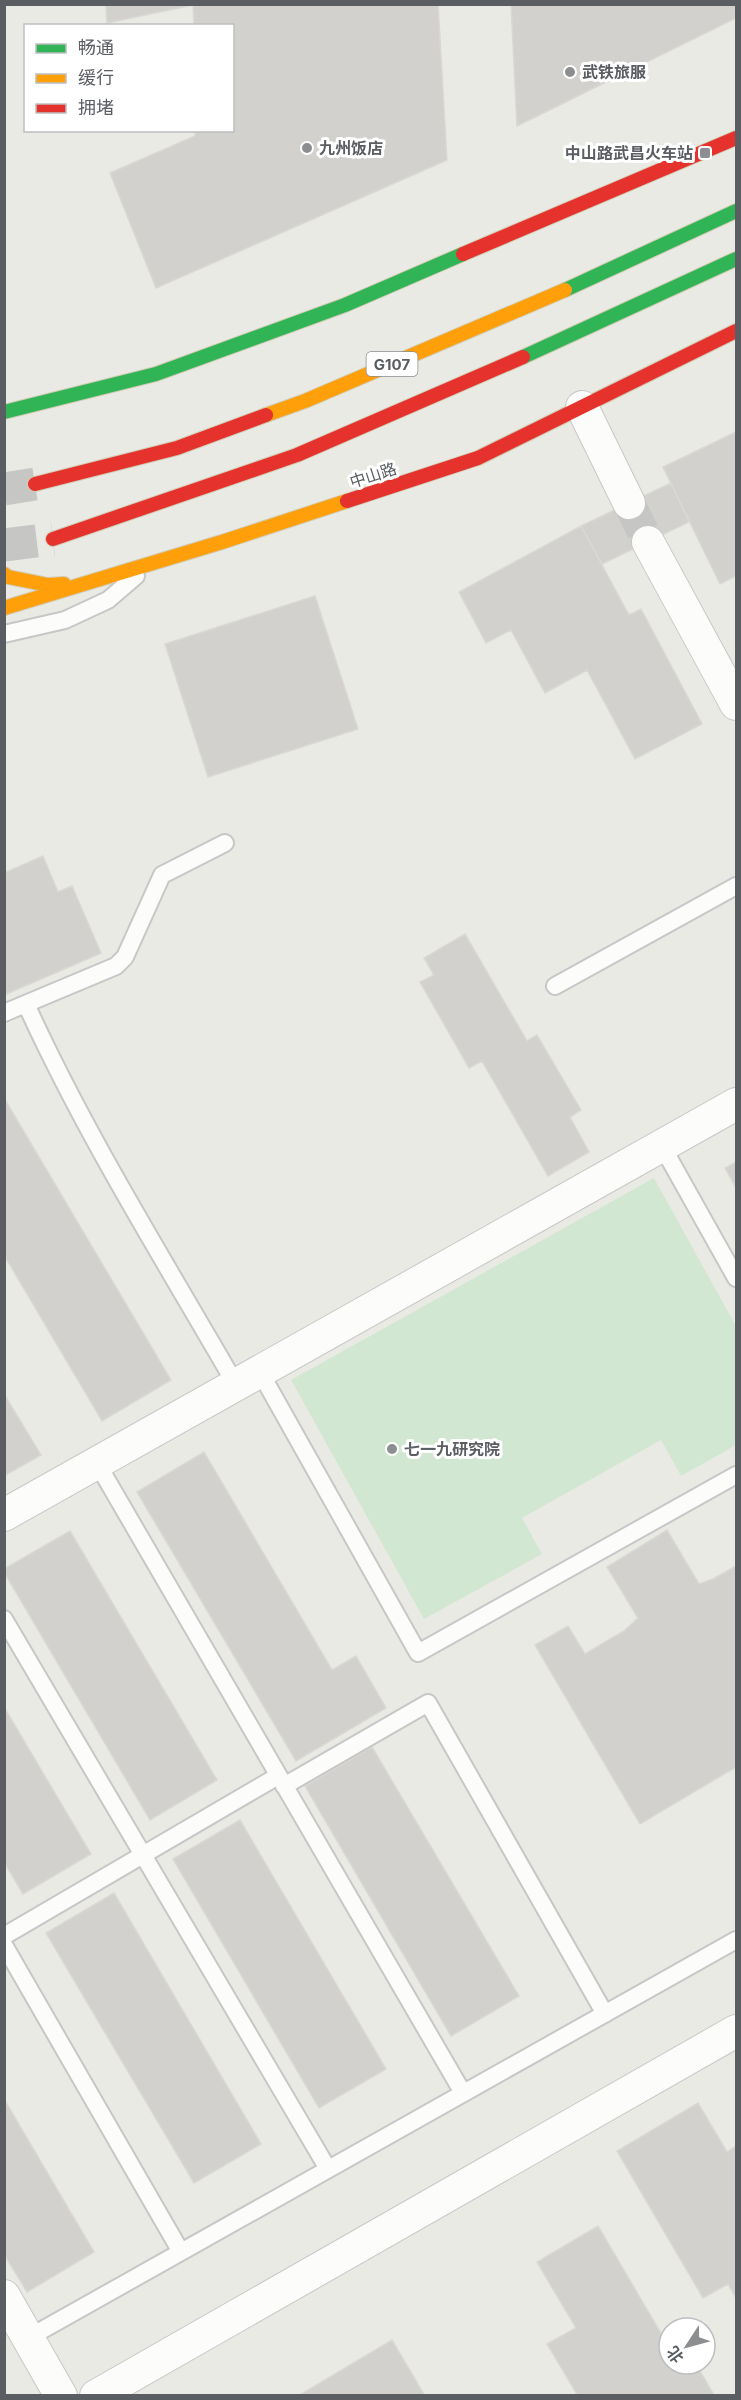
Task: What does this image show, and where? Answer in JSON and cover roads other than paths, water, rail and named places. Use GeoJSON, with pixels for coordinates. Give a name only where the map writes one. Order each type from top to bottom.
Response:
{"type":"FeatureCollection","features":[{"type":"Feature","properties":{"kind":"main road"},"geometry":{"type":"LineString","coordinates":[[4,412],[156,375],[345,305],[736,138]]}},
{"type":"Feature","properties":{"kind":"main road","name":"G107"},"geometry":{"type":"LineString","coordinates":[[35,484],[177,448],[305,401],[554,295],[736,211]]}},
{"type":"Feature","properties":{"kind":"main road","name":"G107"},"geometry":{"type":"LineString","coordinates":[[53,539],[329,442],[567,338],[736,259]]}},
{"type":"Feature","properties":{"kind":"main road","name":"中山路"},"geometry":{"type":"LineString","coordinates":[[4,609],[222,542],[478,458],[736,332]]}},
{"type":"Feature","properties":{"kind":"main road"},"geometry":{"type":"LineString","coordinates":[[10,426],[48,401]]}},
{"type":"Feature","properties":{"kind":"main road"},"geometry":{"type":"LineString","coordinates":[[4,574],[8,577],[48,585],[88,582]]}},
{"type":"Feature","properties":{"kind":"street"},"geometry":{"type":"LineString","coordinates":[[582,407],[630,503]]}},
{"type":"Feature","properties":{"kind":"street"},"geometry":{"type":"LineString","coordinates":[[648,542],[736,704]]}},
{"type":"Feature","properties":{"kind":"street"},"geometry":{"type":"LineString","coordinates":[[4,1515],[736,1104]]}},
{"type":"Feature","properties":{"kind":"street"},"geometry":{"type":"LineString","coordinates":[[96,2396],[736,2031]]}},
{"type":"Feature","properties":{"kind":"street"},"geometry":{"type":"LineString","coordinates":[[4,2296],[62,2396]]}},
{"type":"Feature","properties":{"kind":"lane"},"geometry":{"type":"LineString","coordinates":[[4,634],[65,620],[108,600],[152,562]]}},
{"type":"Feature","properties":{"kind":"lane"},"geometry":{"type":"LineString","coordinates":[[4,1013],[116,966],[125,957],[162,875],[225,843]]}},
{"type":"Feature","properties":{"kind":"lane"},"geometry":{"type":"LineString","coordinates":[[555,986],[736,886]]}},
{"type":"Feature","properties":{"kind":"lane"},"geometry":{"type":"LineString","coordinates":[[26,1004],[46,1048],[88,1127],[418,1653],[736,1474]]}},
{"type":"Feature","properties":{"kind":"lane"},"geometry":{"type":"LineString","coordinates":[[662,1146],[736,1278]]}},
{"type":"Feature","properties":{"kind":"lane"},"geometry":{"type":"LineString","coordinates":[[97,1463],[463,2093]]}},
{"type":"Feature","properties":{"kind":"lane"},"geometry":{"type":"LineString","coordinates":[[4,1619],[328,2169]]}},
{"type":"Feature","properties":{"kind":"lane"},"geometry":{"type":"LineString","coordinates":[[4,1935],[143,1854],[428,1703],[605,2014]]}},
{"type":"Feature","properties":{"kind":"lane"},"geometry":{"type":"LineString","coordinates":[[28,2338],[736,1940]]}},
{"type":"Feature","properties":{"kind":"lane"},"geometry":{"type":"LineString","coordinates":[[4,1945],[181,2252]]}},
{"type":"Feature","properties":{"kind":"tunnel"},"geometry":{"type":"LineString","coordinates":[[4,489],[35,484]]}},
{"type":"Feature","properties":{"kind":"tunnel"},"geometry":{"type":"LineString","coordinates":[[629,503],[648,542]]}},
{"type":"Feature","properties":{"kind":"tunnel"},"geometry":{"type":"LineString","coordinates":[[4,545],[53,539]]}},
{"type":"Feature","properties":{"kind":"place","name":"武铁旅服"},"geometry":{"type":"Point","coordinates":[570,72]}},
{"type":"Feature","properties":{"kind":"place","name":"九州饭店"},"geometry":{"type":"Point","coordinates":[307,148]}},
{"type":"Feature","properties":{"kind":"place","name":"中山路武昌火车站"},"geometry":{"type":"Point","coordinates":[705,153]}},
{"type":"Feature","properties":{"kind":"place","name":"七一九研究院"},"geometry":{"type":"Point","coordinates":[392,1449]}}]}
